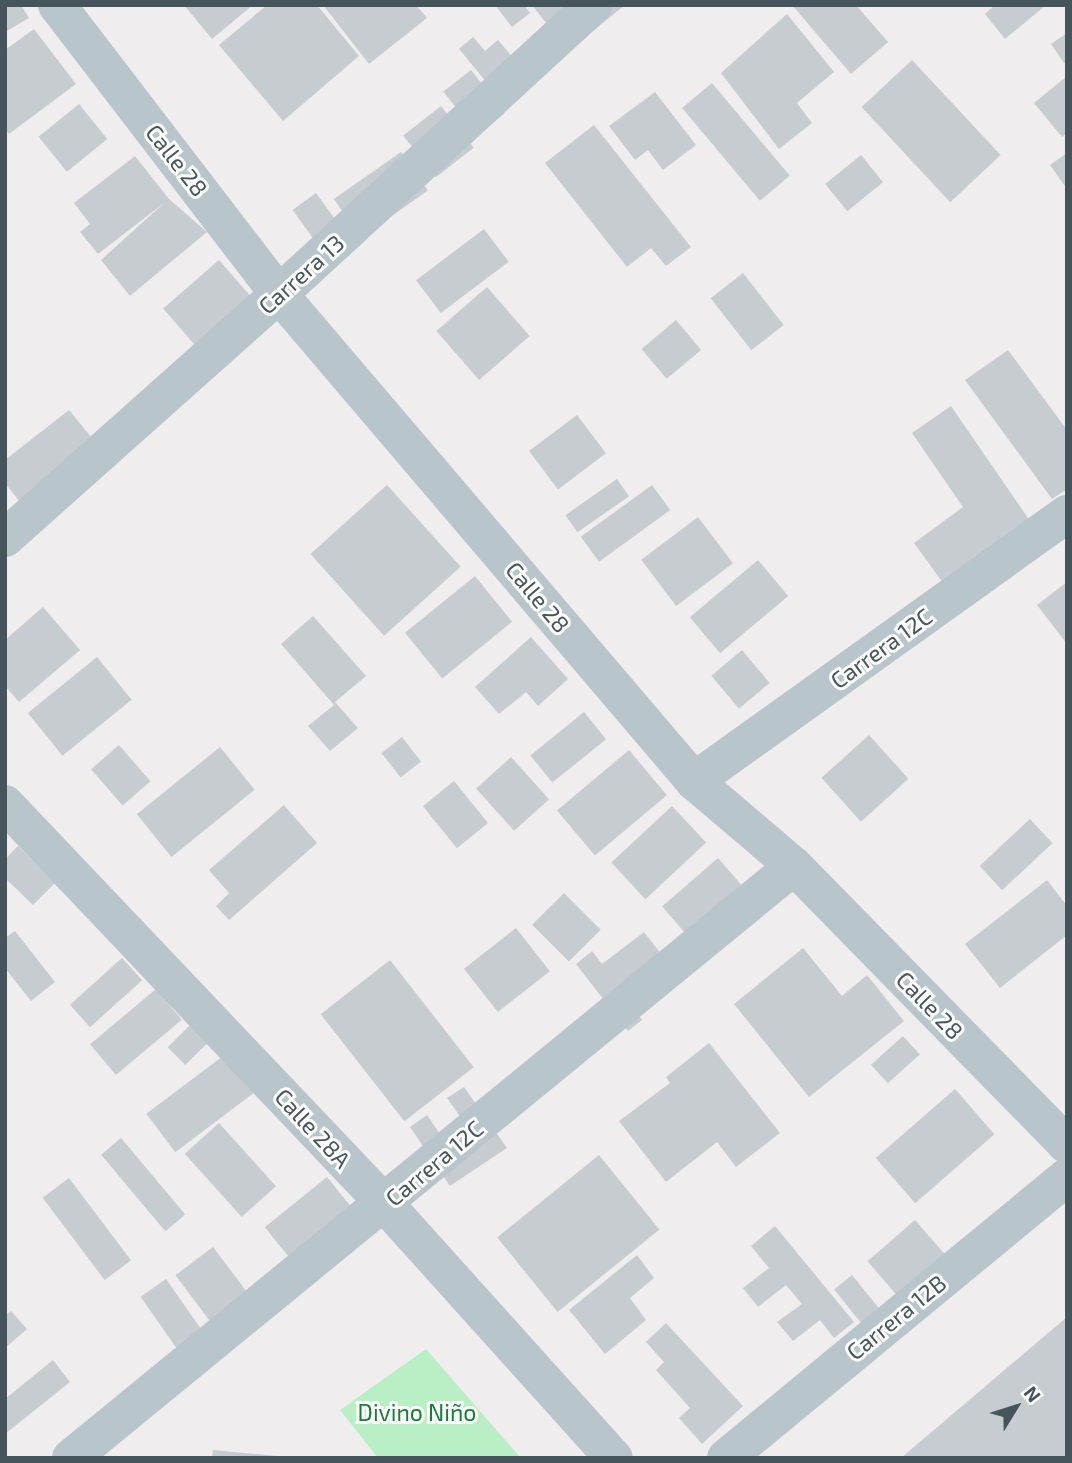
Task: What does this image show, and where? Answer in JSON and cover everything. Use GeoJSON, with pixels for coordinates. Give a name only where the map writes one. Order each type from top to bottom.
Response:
{"type":"FeatureCollection","features":[{"type":"Feature","properties":{"kind":"street","name":"Calle 28"},"geometry":{"type":"LineString","coordinates":[[57,5],[279,294],[694,781],[794,866],[1067,1145]]}},
{"type":"Feature","properties":{"kind":"street","name":"Carrera 13"},"geometry":{"type":"LineString","coordinates":[[5,538],[279,294],[593,5]]}},
{"type":"Feature","properties":{"kind":"street","name":"Carrera 12C"},"geometry":{"type":"LineString","coordinates":[[694,781],[1067,514]]}},
{"type":"Feature","properties":{"kind":"street","name":"Calle 28A"},"geometry":{"type":"LineString","coordinates":[[5,804],[385,1204],[614,1458]]}},
{"type":"Feature","properties":{"kind":"street","name":"Carrera 12C"},"geometry":{"type":"LineString","coordinates":[[71,1458],[385,1204],[794,866]]}},
{"type":"Feature","properties":{"kind":"street","name":"Carrera 12B"},"geometry":{"type":"LineString","coordinates":[[726,1458],[1067,1177]]}},
{"type":"Feature","properties":{"kind":"green space","name":"Divino Niño"},"geometry":{"type":"Polygon","coordinates":[[[426,1349],[521,1458],[378,1458],[340,1410],[426,1349]]]}},
{"type":"Feature","properties":{"kind":"building"},"geometry":{"type":"Polygon","coordinates":[[[5,5],[21,5],[29,18],[5,32],[5,5]]]}},
{"type":"Feature","properties":{"kind":"building"},"geometry":{"type":"Polygon","coordinates":[[[184,5],[253,5],[212,39],[184,5]]]}},
{"type":"Feature","properties":{"kind":"building"},"geometry":{"type":"Polygon","coordinates":[[[267,5],[317,5],[359,56],[283,121],[219,45],[267,5]]]}},
{"type":"Feature","properties":{"kind":"building"},"geometry":{"type":"Polygon","coordinates":[[[323,5],[416,5],[427,18],[369,64],[323,5]]]}},
{"type":"Feature","properties":{"kind":"building"},"geometry":{"type":"Polygon","coordinates":[[[495,5],[524,5],[530,13],[512,27],[495,5]]]}},
{"type":"Feature","properties":{"kind":"building"},"geometry":{"type":"Polygon","coordinates":[[[532,5],[625,5],[568,51],[532,5]]]}},
{"type":"Feature","properties":{"kind":"building"},"geometry":{"type":"Polygon","coordinates":[[[792,5],[856,5],[888,42],[851,74],[792,5]]]}},
{"type":"Feature","properties":{"kind":"building"},"geometry":{"type":"Polygon","coordinates":[[[995,5],[1046,5],[1005,39],[985,14],[995,5]]]}},
{"type":"Feature","properties":{"kind":"building"},"geometry":{"type":"Polygon","coordinates":[[[787,14],[834,72],[797,103],[812,123],[779,149],[721,73],[787,14]]]}},
{"type":"Feature","properties":{"kind":"building"},"geometry":{"type":"Polygon","coordinates":[[[34,29],[76,84],[9,134],[5,129],[5,50],[34,29]]]}},
{"type":"Feature","properties":{"kind":"building"},"geometry":{"type":"Polygon","coordinates":[[[1067,33],[1067,61],[1064,63],[1051,44],[1067,33]]]}},
{"type":"Feature","properties":{"kind":"building"},"geometry":{"type":"Polygon","coordinates":[[[473,37],[485,51],[498,40],[524,71],[498,96],[459,49],[473,37]]]}},
{"type":"Feature","properties":{"kind":"building"},"geometry":{"type":"Polygon","coordinates":[[[912,60],[1001,155],[950,202],[862,107],[912,60]]]}},
{"type":"Feature","properties":{"kind":"building"},"geometry":{"type":"Polygon","coordinates":[[[471,70],[505,113],[477,135],[443,92],[471,70]]]}},
{"type":"Feature","properties":{"kind":"building"},"geometry":{"type":"Polygon","coordinates":[[[1067,76],[1067,133],[1062,137],[1034,103],[1067,76]]]}},
{"type":"Feature","properties":{"kind":"building"},"geometry":{"type":"Polygon","coordinates":[[[712,83],[790,176],[760,201],[682,108],[712,83]]]}},
{"type":"Feature","properties":{"kind":"building"},"geometry":{"type":"Polygon","coordinates":[[[655,92],[696,145],[663,170],[648,150],[635,160],[609,126],[655,92]]]}},
{"type":"Feature","properties":{"kind":"building"},"geometry":{"type":"Polygon","coordinates":[[[79,104],[107,139],[67,172],[39,137],[79,104]]]}},
{"type":"Feature","properties":{"kind":"building"},"geometry":{"type":"Polygon","coordinates":[[[441,106],[474,148],[436,177],[403,136],[441,106]]]}},
{"type":"Feature","properties":{"kind":"building"},"geometry":{"type":"Polygon","coordinates":[[[594,125],[691,247],[666,266],[651,248],[627,267],[545,163],[594,125]]]}},
{"type":"Feature","properties":{"kind":"building"},"geometry":{"type":"Polygon","coordinates":[[[401,152],[428,191],[361,238],[334,199],[401,152]]]}},
{"type":"Feature","properties":{"kind":"building"},"geometry":{"type":"Polygon","coordinates":[[[1067,153],[1067,189],[1050,165],[1067,153]]]}},
{"type":"Feature","properties":{"kind":"building"},"geometry":{"type":"Polygon","coordinates":[[[861,155],[883,182],[847,211],[825,184],[861,155]]]}},
{"type":"Feature","properties":{"kind":"building"},"geometry":{"type":"Polygon","coordinates":[[[135,156],[169,199],[207,232],[130,296],[101,260],[164,203],[98,254],[80,232],[90,224],[74,203],[135,156]]]}},
{"type":"Feature","properties":{"kind":"building"},"geometry":{"type":"Polygon","coordinates":[[[316,193],[353,244],[330,261],[293,210],[316,193]]]}},
{"type":"Feature","properties":{"kind":"building"},"geometry":{"type":"Polygon","coordinates":[[[484,229],[509,262],[441,313],[416,280],[484,229]]]}},
{"type":"Feature","properties":{"kind":"building"},"geometry":{"type":"Polygon","coordinates":[[[219,260],[253,299],[197,348],[163,309],[219,260]]]}},
{"type":"Feature","properties":{"kind":"building"},"geometry":{"type":"Polygon","coordinates":[[[743,273],[784,325],[751,350],[711,298],[743,273]]]}},
{"type":"Feature","properties":{"kind":"building"},"geometry":{"type":"Polygon","coordinates":[[[487,287],[530,336],[479,380],[436,331],[487,287]]]}},
{"type":"Feature","properties":{"kind":"building"},"geometry":{"type":"Polygon","coordinates":[[[676,320],[701,350],[667,379],[642,349],[676,320]]]}},
{"type":"Feature","properties":{"kind":"building"},"geometry":{"type":"Polygon","coordinates":[[[1008,350],[1067,430],[1067,489],[1052,499],[965,380],[1008,350]]]}},
{"type":"Feature","properties":{"kind":"building"},"geometry":{"type":"Polygon","coordinates":[[[951,406],[1030,521],[959,605],[914,543],[963,507],[912,433],[951,406]]]}},
{"type":"Feature","properties":{"kind":"building"},"geometry":{"type":"Polygon","coordinates":[[[69,410],[101,449],[38,525],[5,483],[5,460],[69,410]]]}},
{"type":"Feature","properties":{"kind":"building"},"geometry":{"type":"Polygon","coordinates":[[[577,415],[606,453],[558,489],[529,451],[577,415]]]}},
{"type":"Feature","properties":{"kind":"building"},"geometry":{"type":"Polygon","coordinates":[[[617,479],[629,496],[577,532],[565,515],[617,479]]]}},
{"type":"Feature","properties":{"kind":"building"},"geometry":{"type":"Polygon","coordinates":[[[387,485],[461,567],[384,636],[310,554],[387,485]]]}},
{"type":"Feature","properties":{"kind":"building"},"geometry":{"type":"Polygon","coordinates":[[[652,485],[670,510],[599,562],[581,537],[652,485]]]}},
{"type":"Feature","properties":{"kind":"building"},"geometry":{"type":"Polygon","coordinates":[[[698,517],[733,563],[676,606],[641,560],[698,517]]]}},
{"type":"Feature","properties":{"kind":"building"},"geometry":{"type":"Polygon","coordinates":[[[758,560],[788,596],[720,653],[690,617],[758,560]]]}},
{"type":"Feature","properties":{"kind":"building"},"geometry":{"type":"Polygon","coordinates":[[[475,576],[512,622],[442,678],[405,633],[475,576]]]}},
{"type":"Feature","properties":{"kind":"building"},"geometry":{"type":"Polygon","coordinates":[[[1067,582],[1067,644],[1037,605],[1067,582]]]}},
{"type":"Feature","properties":{"kind":"building"},"geometry":{"type":"Polygon","coordinates":[[[43,607],[80,650],[19,702],[5,686],[5,640],[43,607]]]}},
{"type":"Feature","properties":{"kind":"building"},"geometry":{"type":"Polygon","coordinates":[[[313,616],[366,676],[335,702],[358,728],[330,751],[308,726],[334,705],[281,644],[313,616]]]}},
{"type":"Feature","properties":{"kind":"building"},"geometry":{"type":"Polygon","coordinates":[[[531,637],[568,679],[538,706],[526,692],[499,714],[475,687],[531,637]]]}},
{"type":"Feature","properties":{"kind":"building"},"geometry":{"type":"Polygon","coordinates":[[[742,650],[770,683],[739,709],[711,676],[742,650]]]}},
{"type":"Feature","properties":{"kind":"building"},"geometry":{"type":"Polygon","coordinates":[[[97,657],[132,700],[62,756],[28,713],[97,657]]]}},
{"type":"Feature","properties":{"kind":"building"},"geometry":{"type":"Polygon","coordinates":[[[584,712],[606,739],[552,783],[530,755],[584,712]]]}},
{"type":"Feature","properties":{"kind":"building"},"geometry":{"type":"Polygon","coordinates":[[[869,735],[908,779],[861,822],[821,778],[869,735]]]}},
{"type":"Feature","properties":{"kind":"building"},"geometry":{"type":"Polygon","coordinates":[[[402,737],[421,761],[401,777],[382,753],[402,737]]]}},
{"type":"Feature","properties":{"kind":"building"},"geometry":{"type":"Polygon","coordinates":[[[119,745],[150,781],[123,806],[91,769],[119,745]]]}},
{"type":"Feature","properties":{"kind":"building"},"geometry":{"type":"Polygon","coordinates":[[[220,747],[255,790],[171,857],[137,814],[220,747]]]}},
{"type":"Feature","properties":{"kind":"building"},"geometry":{"type":"Polygon","coordinates":[[[629,750],[667,795],[595,856],[557,810],[629,750]]]}},
{"type":"Feature","properties":{"kind":"building"},"geometry":{"type":"Polygon","coordinates":[[[511,757],[549,799],[514,831],[476,788],[511,757]]]}},
{"type":"Feature","properties":{"kind":"building"},"geometry":{"type":"Polygon","coordinates":[[[454,781],[488,823],[457,848],[423,806],[454,781]]]}},
{"type":"Feature","properties":{"kind":"building"},"geometry":{"type":"Polygon","coordinates":[[[284,805],[317,843],[229,920],[216,906],[229,893],[209,870],[284,805]]]}},
{"type":"Feature","properties":{"kind":"building"},"geometry":{"type":"Polygon","coordinates":[[[672,806],[706,843],[645,899],[611,863],[672,806]]]}},
{"type":"Feature","properties":{"kind":"building"},"geometry":{"type":"Polygon","coordinates":[[[1030,819],[1053,843],[1002,890],[980,866],[1030,819]]]}},
{"type":"Feature","properties":{"kind":"building"},"geometry":{"type":"Polygon","coordinates":[[[18,846],[55,883],[33,905],[5,878],[5,859],[18,846]]]}},
{"type":"Feature","properties":{"kind":"building"},"geometry":{"type":"Polygon","coordinates":[[[718,858],[749,894],[694,943],[662,907],[718,858]]]}},
{"type":"Feature","properties":{"kind":"building"},"geometry":{"type":"Polygon","coordinates":[[[1047,880],[1067,906],[1067,935],[1000,988],[965,944],[1047,880]]]}},
{"type":"Feature","properties":{"kind":"building"},"geometry":{"type":"Polygon","coordinates":[[[564,893],[601,930],[569,962],[532,925],[564,893]]]}},
{"type":"Feature","properties":{"kind":"building"},"geometry":{"type":"Polygon","coordinates":[[[516,928],[550,971],[498,1012],[464,969],[516,928]]]}},
{"type":"Feature","properties":{"kind":"building"},"geometry":{"type":"Polygon","coordinates":[[[15,931],[55,982],[31,1001],[5,968],[5,938],[15,931]]]}},
{"type":"Feature","properties":{"kind":"building"},"geometry":{"type":"Polygon","coordinates":[[[644,932],[676,973],[632,1007],[642,1020],[628,1031],[576,964],[592,951],[602,964],[644,932]]]}},
{"type":"Feature","properties":{"kind":"building"},"geometry":{"type":"Polygon","coordinates":[[[803,948],[842,996],[867,975],[904,1021],[809,1097],[734,1004],[803,948]]]}},
{"type":"Feature","properties":{"kind":"building"},"geometry":{"type":"Polygon","coordinates":[[[122,958],[142,980],[90,1027],[70,1005],[122,958]]]}},
{"type":"Feature","properties":{"kind":"building"},"geometry":{"type":"Polygon","coordinates":[[[390,960],[474,1067],[404,1121],[321,1014],[390,960]]]}},
{"type":"Feature","properties":{"kind":"building"},"geometry":{"type":"Polygon","coordinates":[[[156,989],[182,1020],[116,1075],[90,1044],[156,989]]]}},
{"type":"Feature","properties":{"kind":"building"},"geometry":{"type":"Polygon","coordinates":[[[201,1014],[219,1032],[185,1065],[168,1047],[201,1014]]]}},
{"type":"Feature","properties":{"kind":"building"},"geometry":{"type":"Polygon","coordinates":[[[903,1036],[920,1055],[888,1083],[871,1065],[903,1036]]]}},
{"type":"Feature","properties":{"kind":"building"},"geometry":{"type":"Polygon","coordinates":[[[709,1043],[780,1133],[736,1167],[717,1142],[666,1182],[619,1121],[670,1083],[666,1077],[709,1043]]]}},
{"type":"Feature","properties":{"kind":"building"},"geometry":{"type":"Polygon","coordinates":[[[231,1050],[260,1088],[175,1152],[146,1114],[231,1050]]]}},
{"type":"Feature","properties":{"kind":"building"},"geometry":{"type":"Polygon","coordinates":[[[464,1087],[507,1148],[450,1186],[410,1127],[427,1115],[442,1137],[464,1122],[447,1098],[464,1087]]]}},
{"type":"Feature","properties":{"kind":"building"},"geometry":{"type":"Polygon","coordinates":[[[955,1089],[994,1134],[915,1203],[876,1158],[955,1089]]]}},
{"type":"Feature","properties":{"kind":"building"},"geometry":{"type":"Polygon","coordinates":[[[219,1123],[276,1186],[242,1217],[185,1154],[219,1123]]]}},
{"type":"Feature","properties":{"kind":"building"},"geometry":{"type":"Polygon","coordinates":[[[121,1138],[185,1215],[165,1231],[101,1155],[121,1138]]]}},
{"type":"Feature","properties":{"kind":"building"},"geometry":{"type":"Polygon","coordinates":[[[599,1155],[659,1230],[558,1312],[497,1237],[599,1155]]]}},
{"type":"Feature","properties":{"kind":"building"},"geometry":{"type":"Polygon","coordinates":[[[327,1177],[367,1226],[304,1276],[265,1227],[327,1177]]]}},
{"type":"Feature","properties":{"kind":"building"},"geometry":{"type":"Polygon","coordinates":[[[69,1178],[131,1260],[105,1280],[43,1198],[69,1178]]]}},
{"type":"Feature","properties":{"kind":"building"},"geometry":{"type":"Polygon","coordinates":[[[915,1220],[959,1271],[911,1312],[867,1261],[915,1220]]]}},
{"type":"Feature","properties":{"kind":"building"},"geometry":{"type":"Polygon","coordinates":[[[775,1226],[854,1322],[834,1338],[820,1320],[793,1341],[777,1322],[802,1304],[786,1285],[758,1307],[743,1288],[769,1268],[751,1246],[775,1226]]]}},
{"type":"Feature","properties":{"kind":"building"},"geometry":{"type":"Polygon","coordinates":[[[213,1247],[253,1300],[215,1328],[175,1275],[213,1247]]]}},
{"type":"Feature","properties":{"kind":"building"},"geometry":{"type":"Polygon","coordinates":[[[637,1255],[654,1278],[630,1298],[646,1320],[605,1354],[569,1310],[637,1255]]]}},
{"type":"Feature","properties":{"kind":"building"},"geometry":{"type":"Polygon","coordinates":[[[852,1275],[892,1324],[874,1338],[834,1289],[852,1275]]]}},
{"type":"Feature","properties":{"kind":"building"},"geometry":{"type":"Polygon","coordinates":[[[166,1279],[207,1337],[181,1355],[141,1297],[166,1279]]]}},
{"type":"Feature","properties":{"kind":"building"},"geometry":{"type":"Polygon","coordinates":[[[11,1311],[27,1329],[5,1348],[5,1316],[11,1311]]]}},
{"type":"Feature","properties":{"kind":"building"},"geometry":{"type":"Polygon","coordinates":[[[1067,1317],[1067,1458],[901,1458],[1067,1317]]]}},
{"type":"Feature","properties":{"kind":"building"},"geometry":{"type":"Polygon","coordinates":[[[666,1323],[743,1406],[702,1444],[679,1418],[690,1408],[656,1370],[664,1362],[646,1342],[666,1323]]]}},
{"type":"Feature","properties":{"kind":"building"},"geometry":{"type":"Polygon","coordinates":[[[53,1360],[70,1382],[5,1434],[5,1399],[53,1360]]]}},
{"type":"Feature","properties":{"kind":"building"},"geometry":{"type":"Polygon","coordinates":[[[213,1450],[278,1456],[278,1458],[212,1458],[213,1450]]]}}]}
